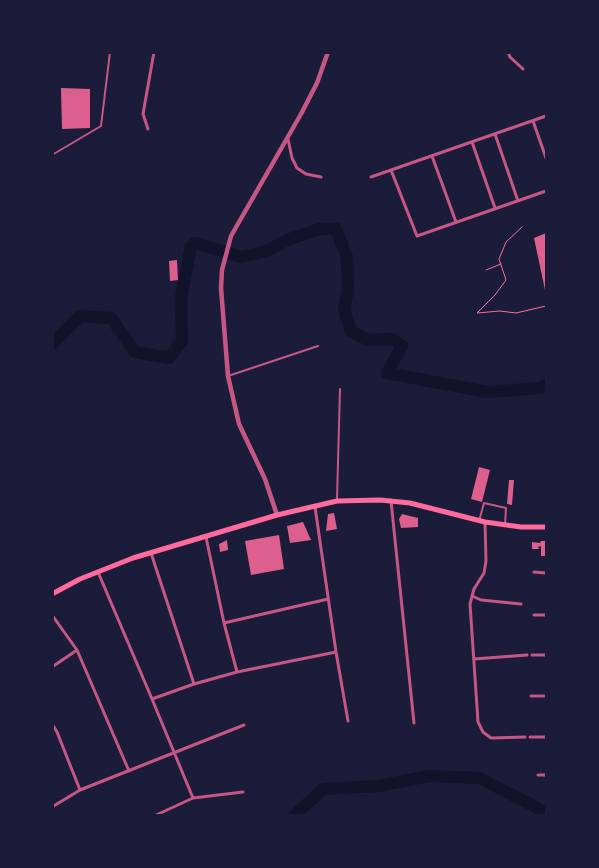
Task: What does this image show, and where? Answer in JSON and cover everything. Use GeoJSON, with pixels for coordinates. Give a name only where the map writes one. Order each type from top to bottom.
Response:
{"type":"FeatureCollection","features":[{"type":"Feature","properties":{"kind":"main road"},"geometry":{"type":"LineString","coordinates":[[52,594],[98,571],[151,553],[277,514],[337,501],[391,501],[417,505],[482,522],[546,527]]}},
{"type":"Feature","properties":{"kind":"street"},"geometry":{"type":"LineString","coordinates":[[148,129],[143,114],[154,52]]}},
{"type":"Feature","properties":{"kind":"street"},"geometry":{"type":"LineString","coordinates":[[277,514],[265,478],[239,424],[228,376],[221,288],[222,270],[230,240],[288,139],[317,83],[328,52]]}},
{"type":"Feature","properties":{"kind":"street"},"geometry":{"type":"LineString","coordinates":[[508,52],[510,57],[523,69]]}},
{"type":"Feature","properties":{"kind":"street"},"geometry":{"type":"LineString","coordinates":[[371,177],[546,116]]}},
{"type":"Feature","properties":{"kind":"street"},"geometry":{"type":"LineString","coordinates":[[533,121],[546,158]]}},
{"type":"Feature","properties":{"kind":"street"},"geometry":{"type":"LineString","coordinates":[[495,134],[518,200]]}},
{"type":"Feature","properties":{"kind":"street"},"geometry":{"type":"LineString","coordinates":[[288,139],[292,158],[297,168],[306,174],[321,176]]}},
{"type":"Feature","properties":{"kind":"street"},"geometry":{"type":"LineString","coordinates":[[472,142],[495,208]]}},
{"type":"Feature","properties":{"kind":"street"},"geometry":{"type":"LineString","coordinates":[[432,156],[456,222]]}},
{"type":"Feature","properties":{"kind":"street"},"geometry":{"type":"LineString","coordinates":[[392,170],[417,236],[546,191]]}},
{"type":"Feature","properties":{"kind":"street"},"geometry":{"type":"LineString","coordinates":[[391,501],[414,723]]}},
{"type":"Feature","properties":{"kind":"street"},"geometry":{"type":"LineString","coordinates":[[315,507],[348,721]]}},
{"type":"Feature","properties":{"kind":"street"},"geometry":{"type":"LineString","coordinates":[[482,522],[486,562],[484,573],[470,604],[478,722],[483,732],[491,738],[525,737]]}},
{"type":"Feature","properties":{"kind":"street"},"geometry":{"type":"LineString","coordinates":[[206,537],[224,623],[237,672]]}},
{"type":"Feature","properties":{"kind":"street"},"geometry":{"type":"LineString","coordinates":[[151,553],[194,684]]}},
{"type":"Feature","properties":{"kind":"street"},"geometry":{"type":"LineString","coordinates":[[98,571],[192,798]]}},
{"type":"Feature","properties":{"kind":"street"},"geometry":{"type":"LineString","coordinates":[[534,572],[546,573]]}},
{"type":"Feature","properties":{"kind":"street"},"geometry":{"type":"LineString","coordinates":[[472,596],[481,600],[521,604]]}},
{"type":"Feature","properties":{"kind":"street"},"geometry":{"type":"LineString","coordinates":[[224,623],[328,599]]}},
{"type":"Feature","properties":{"kind":"street"},"geometry":{"type":"LineString","coordinates":[[52,615],[77,650],[129,770]]}},
{"type":"Feature","properties":{"kind":"street"},"geometry":{"type":"LineString","coordinates":[[534,615],[546,615]]}},
{"type":"Feature","properties":{"kind":"street"},"geometry":{"type":"LineString","coordinates":[[52,667],[77,650]]}},
{"type":"Feature","properties":{"kind":"street"},"geometry":{"type":"LineString","coordinates":[[152,699],[194,684],[237,672],[336,652]]}},
{"type":"Feature","properties":{"kind":"street"},"geometry":{"type":"LineString","coordinates":[[474,659],[546,655]]}},
{"type":"Feature","properties":{"kind":"street"},"geometry":{"type":"LineString","coordinates":[[531,696],[546,696]]}},
{"type":"Feature","properties":{"kind":"street"},"geometry":{"type":"LineString","coordinates":[[52,724],[80,790]]}},
{"type":"Feature","properties":{"kind":"street"},"geometry":{"type":"LineString","coordinates":[[52,807],[80,790],[244,725]]}},
{"type":"Feature","properties":{"kind":"street"},"geometry":{"type":"LineString","coordinates":[[530,737],[546,736]]}},
{"type":"Feature","properties":{"kind":"street"},"geometry":{"type":"LineString","coordinates":[[538,775],[546,775]]}},
{"type":"Feature","properties":{"kind":"street"},"geometry":{"type":"LineString","coordinates":[[154,816],[192,798],[243,792]]}},
{"type":"Feature","properties":{"kind":"lane"},"geometry":{"type":"LineString","coordinates":[[52,155],[100,126],[110,52]]}},
{"type":"Feature","properties":{"kind":"lane"},"geometry":{"type":"LineString","coordinates":[[228,376],[318,346]]}},
{"type":"Feature","properties":{"kind":"lane"},"geometry":{"type":"LineString","coordinates":[[337,501],[340,389]]}},
{"type":"Feature","properties":{"kind":"lane"},"geometry":{"type":"LineString","coordinates":[[482,522],[484,503],[506,508],[505,525]]}},
{"type":"Feature","properties":{"kind":"path"},"geometry":{"type":"LineString","coordinates":[[522,227],[506,242],[499,259],[506,280],[496,295],[478,313],[500,311],[516,313],[546,306]]}},
{"type":"Feature","properties":{"kind":"path"},"geometry":{"type":"LineString","coordinates":[[486,270],[501,264]]}},
{"type":"Feature","properties":{"kind":"building"},"geometry":{"type":"Polygon","coordinates":[[[61,88],[90,89],[90,128],[62,129],[61,88]]]}},
{"type":"Feature","properties":{"kind":"building"},"geometry":{"type":"Polygon","coordinates":[[[546,233],[546,290],[545,290],[534,238],[546,233]]]}},
{"type":"Feature","properties":{"kind":"building"},"geometry":{"type":"Polygon","coordinates":[[[177,260],[178,280],[170,281],[169,261],[177,260]]]}},
{"type":"Feature","properties":{"kind":"building"},"geometry":{"type":"Polygon","coordinates":[[[479,467],[490,470],[482,502],[471,499],[479,467]]]}},
{"type":"Feature","properties":{"kind":"building"},"geometry":{"type":"Polygon","coordinates":[[[509,480],[514,480],[512,505],[507,504],[509,480]]]}},
{"type":"Feature","properties":{"kind":"building"},"geometry":{"type":"Polygon","coordinates":[[[334,513],[337,529],[326,531],[328,514],[334,513]]]}},
{"type":"Feature","properties":{"kind":"building"},"geometry":{"type":"Polygon","coordinates":[[[402,514],[418,518],[418,527],[401,528],[399,519],[402,514]]]}},
{"type":"Feature","properties":{"kind":"building"},"geometry":{"type":"Polygon","coordinates":[[[303,522],[311,540],[290,543],[287,526],[303,522]]]}},
{"type":"Feature","properties":{"kind":"building"},"geometry":{"type":"Polygon","coordinates":[[[279,535],[284,569],[251,575],[245,541],[279,535]]]}},
{"type":"Feature","properties":{"kind":"building"},"geometry":{"type":"Polygon","coordinates":[[[227,540],[228,550],[220,552],[219,544],[227,540]]]}},
{"type":"Feature","properties":{"kind":"building"},"geometry":{"type":"Polygon","coordinates":[[[541,541],[546,541],[546,556],[541,556],[541,546],[538,547],[539,549],[532,549],[532,542],[540,543],[541,541]]]}},
{"type":"Feature","properties":{"kind":"waterway"},"geometry":{"type":"LineString","coordinates":[[52,344],[80,316],[111,318],[135,352],[169,358],[182,341],[181,298],[191,246],[195,243],[241,257],[267,251],[287,240],[319,229],[336,229],[347,257],[348,290],[344,310],[351,331],[368,340],[392,339],[402,346],[387,373],[487,392],[541,388],[546,384]]}},
{"type":"Feature","properties":{"kind":"waterway"},"geometry":{"type":"LineString","coordinates":[[294,816],[323,789],[379,786],[429,776],[479,778],[538,808],[546,815]]}}]}
